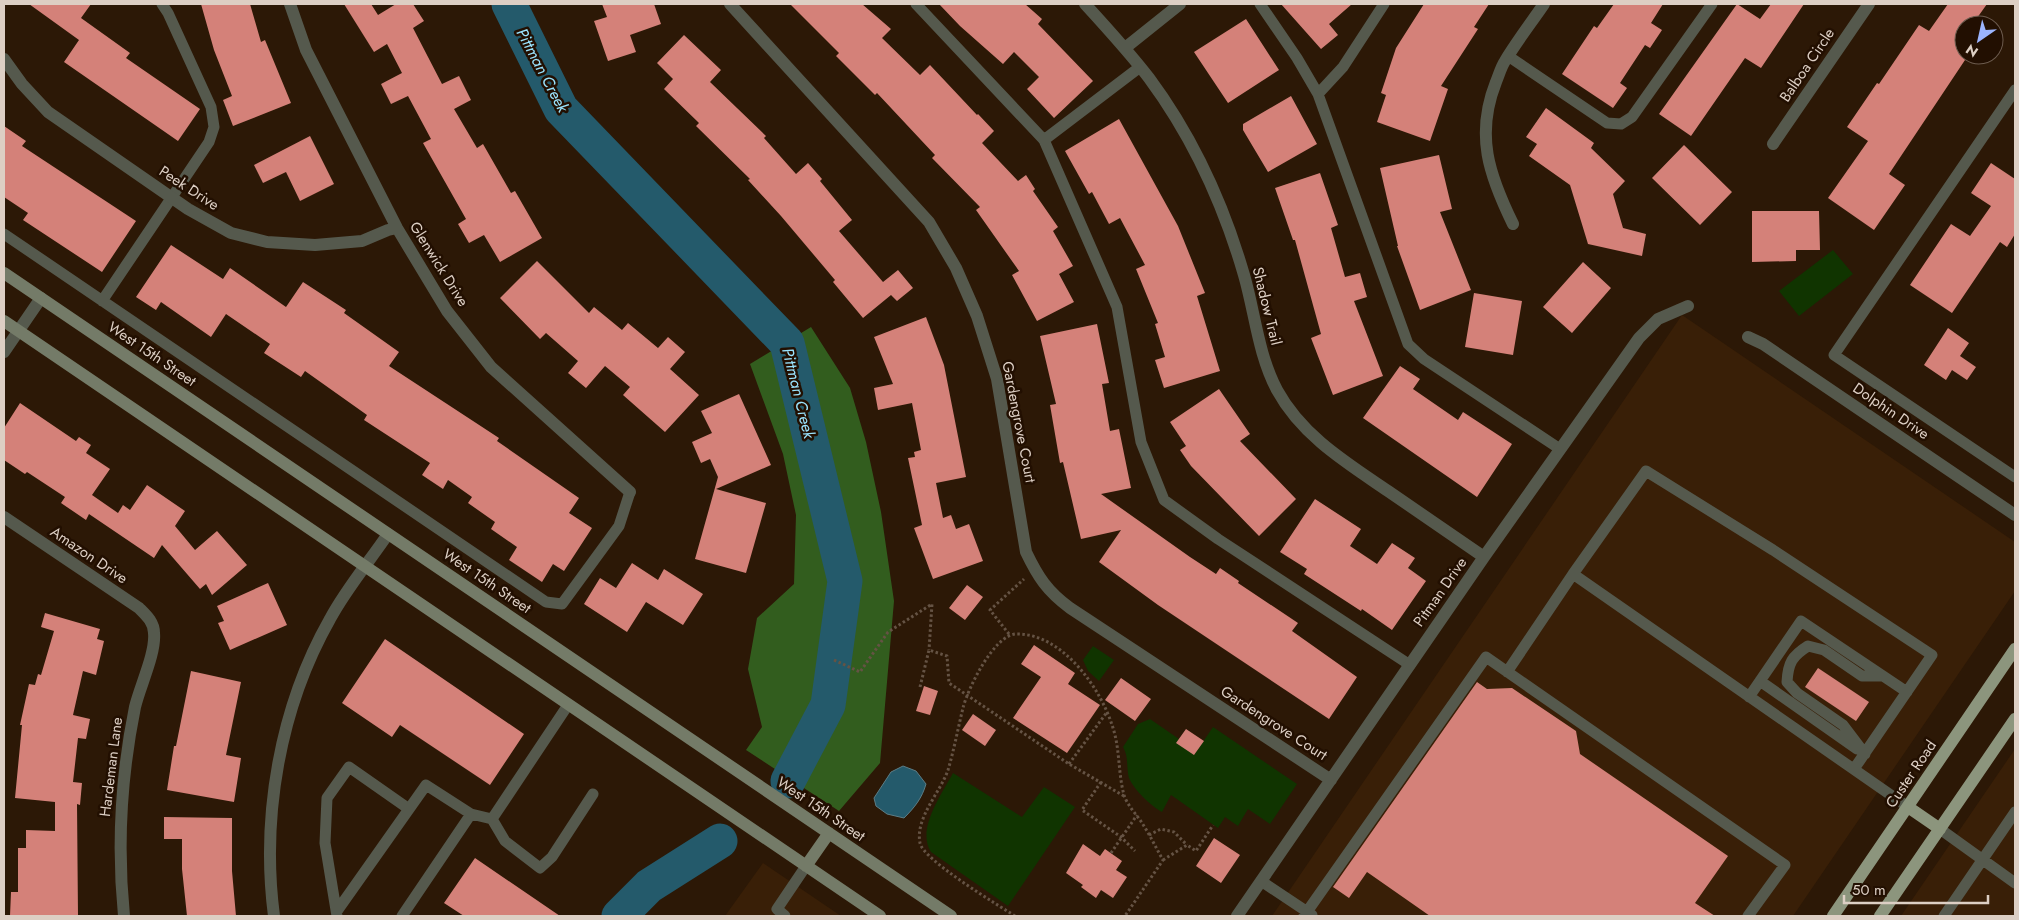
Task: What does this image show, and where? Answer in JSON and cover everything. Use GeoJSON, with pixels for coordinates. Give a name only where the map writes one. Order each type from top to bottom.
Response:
{"type":"FeatureCollection","features":[{"type":"Feature","properties":{"kind":"main road","name":"West 15th Street"},"geometry":{"type":"LineString","coordinates":[[4,273],[951,916]]}},
{"type":"Feature","properties":{"kind":"main road"},"geometry":{"type":"LineString","coordinates":[[4,321],[880,916]]}},
{"type":"Feature","properties":{"kind":"main road","name":"Custer Road"},"geometry":{"type":"LineString","coordinates":[[1833,916],[2015,649]]}},
{"type":"Feature","properties":{"kind":"main road"},"geometry":{"type":"LineString","coordinates":[[1880,916],[2015,719]]}},
{"type":"Feature","properties":{"kind":"main road"},"geometry":{"type":"LineString","coordinates":[[1908,807],[1940,829]]}},
{"type":"Feature","properties":{"kind":"main road"},"geometry":{"type":"LineString","coordinates":[[806,866],[829,833]]}},
{"type":"Feature","properties":{"kind":"street","name":"Glenwick Drive"},"geometry":{"type":"LineString","coordinates":[[290,4],[306,50],[397,228],[447,311],[491,367],[630,492]]}},
{"type":"Feature","properties":{"kind":"street","name":"Gardengrove Court"},"geometry":{"type":"LineString","coordinates":[[730,4],[929,222],[956,268],[977,316],[997,380],[1026,552],[1046,587],[1070,608],[1331,780]]}},
{"type":"Feature","properties":{"kind":"street","name":"Shadow Trail"},"geometry":{"type":"LineString","coordinates":[[1085,4],[1126,48],[1181,128],[1217,199],[1244,275],[1262,354],[1278,391],[1301,423],[1329,451],[1484,558]]}},
{"type":"Feature","properties":{"kind":"street"},"geometry":{"type":"LineString","coordinates":[[1126,48],[1180,4]]}},
{"type":"Feature","properties":{"kind":"street"},"geometry":{"type":"LineString","coordinates":[[1513,224],[1496,188],[1487,160],[1485,130],[1489,99],[1508,56],[1544,4]]}},
{"type":"Feature","properties":{"kind":"street","name":"Balboa Circle"},"geometry":{"type":"LineString","coordinates":[[1773,144],[1869,4]]}},
{"type":"Feature","properties":{"kind":"street","name":"Peek Drive"},"geometry":{"type":"LineString","coordinates":[[4,59],[22,84],[48,112],[172,198],[231,233],[267,242],[315,245],[362,241],[397,228]]}},
{"type":"Feature","properties":{"kind":"street"},"geometry":{"type":"LineString","coordinates":[[4,352],[41,298]]}},
{"type":"Feature","properties":{"kind":"street","name":"Pitman Drive"},"geometry":{"type":"LineString","coordinates":[[1237,916],[1484,558],[1639,338],[1658,319],[1688,306]]}},
{"type":"Feature","properties":{"kind":"street","name":"Dolphin Drive"},"geometry":{"type":"LineString","coordinates":[[1748,337],[1763,344],[2015,514]]}},
{"type":"Feature","properties":{"kind":"street","name":"Amazon Drive"},"geometry":{"type":"LineString","coordinates":[[4,517],[138,608],[153,624]]}},
{"type":"Feature","properties":{"kind":"street"},"geometry":{"type":"LineString","coordinates":[[274,916],[270,845],[274,784],[290,715],[308,664],[330,618],[388,534]]}},
{"type":"Feature","properties":{"kind":"street","name":"Hardeman Lane"},"geometry":{"type":"LineString","coordinates":[[124,916],[120,842],[122,802],[136,705],[154,642],[153,624]]}},
{"type":"Feature","properties":{"kind":"lane"},"geometry":{"type":"LineString","coordinates":[[102,301],[209,142],[214,127],[211,107],[168,12],[162,4]]}},
{"type":"Feature","properties":{"kind":"lane"},"geometry":{"type":"LineString","coordinates":[[916,4],[1044,140],[1116,307],[1141,442],[1164,500],[1218,539],[1410,666]]}},
{"type":"Feature","properties":{"kind":"lane"},"geometry":{"type":"LineString","coordinates":[[1260,4],[1297,58],[1318,94],[1408,344],[1424,359],[1560,449]]}},
{"type":"Feature","properties":{"kind":"lane"},"geometry":{"type":"LineString","coordinates":[[1318,94],[1343,67],[1384,4]]}},
{"type":"Feature","properties":{"kind":"lane"},"geometry":{"type":"LineString","coordinates":[[1508,56],[1608,123],[1621,124],[1632,118],[1712,4]]}},
{"type":"Feature","properties":{"kind":"lane"},"geometry":{"type":"LineString","coordinates":[[1044,140],[1140,67]]}},
{"type":"Feature","properties":{"kind":"lane"},"geometry":{"type":"LineString","coordinates":[[2015,90],[1834,355],[2015,477]]}},
{"type":"Feature","properties":{"kind":"lane"},"geometry":{"type":"LineString","coordinates":[[4,234],[546,602],[562,604],[619,526],[630,492]]}},
{"type":"Feature","properties":{"kind":"lane"},"geometry":{"type":"LineString","coordinates":[[1507,672],[1646,471],[1773,550],[1932,655],[1854,770]]}},
{"type":"Feature","properties":{"kind":"lane"},"geometry":{"type":"LineString","coordinates":[[1573,574],[1908,807]]}},
{"type":"Feature","properties":{"kind":"lane"},"geometry":{"type":"LineString","coordinates":[[1749,697],[1801,621],[1907,692]]}},
{"type":"Feature","properties":{"kind":"lane"},"geometry":{"type":"LineString","coordinates":[[1865,754],[1843,725],[1797,693],[1787,682],[1788,666],[1797,653],[1808,646],[1824,650],[1862,676],[1882,676]]}},
{"type":"Feature","properties":{"kind":"lane"},"geometry":{"type":"LineString","coordinates":[[1261,881],[1308,915],[1486,657],[1785,865],[1748,916]]}},
{"type":"Feature","properties":{"kind":"lane"},"geometry":{"type":"LineString","coordinates":[[1760,681],[1865,754]]}},
{"type":"Feature","properties":{"kind":"lane"},"geometry":{"type":"LineString","coordinates":[[492,819],[568,705]]}},
{"type":"Feature","properties":{"kind":"lane"},"geometry":{"type":"LineString","coordinates":[[337,913],[325,844],[327,798],[345,772],[349,767],[409,809]]}},
{"type":"Feature","properties":{"kind":"lane"},"geometry":{"type":"LineString","coordinates":[[337,913],[426,785],[471,814],[492,819],[505,841],[540,868],[552,857],[593,794]]}},
{"type":"Feature","properties":{"kind":"lane"},"geometry":{"type":"LineString","coordinates":[[1944,916],[2015,812]]}},
{"type":"Feature","properties":{"kind":"lane"},"geometry":{"type":"LineString","coordinates":[[402,916],[471,814]]}},
{"type":"Feature","properties":{"kind":"lane"},"geometry":{"type":"LineString","coordinates":[[1940,829],[2015,883]]}},
{"type":"Feature","properties":{"kind":"lane"},"geometry":{"type":"LineString","coordinates":[[778,914],[806,866]]}},
{"type":"Feature","properties":{"kind":"path"},"geometry":{"type":"LineString","coordinates":[[1009,634],[990,610],[1035,570]]}},
{"type":"Feature","properties":{"kind":"path"},"geometry":{"type":"LineString","coordinates":[[834,660],[860,672],[888,632],[932,604],[929,650],[920,686]]}},
{"type":"Feature","properties":{"kind":"path"},"geometry":{"type":"LineString","coordinates":[[1015,916],[933,860],[920,845],[920,830],[947,771],[967,695],[989,655],[1000,641],[1009,634],[1023,634],[1036,637],[1082,668],[1114,728],[1124,796],[1163,860]]}},
{"type":"Feature","properties":{"kind":"path"},"geometry":{"type":"LineString","coordinates":[[929,650],[947,656],[949,683],[1069,764],[1124,796]]}},
{"type":"Feature","properties":{"kind":"path"},"geometry":{"type":"LineString","coordinates":[[1069,764],[1107,712]]}},
{"type":"Feature","properties":{"kind":"path"},"geometry":{"type":"LineString","coordinates":[[1100,782],[1082,810],[1121,838],[1135,851]]}},
{"type":"Feature","properties":{"kind":"path"},"geometry":{"type":"LineString","coordinates":[[1111,853],[1137,816]]}},
{"type":"Feature","properties":{"kind":"path"},"geometry":{"type":"LineString","coordinates":[[1149,835],[1161,829],[1174,832],[1186,845],[1196,851],[1213,826]]}},
{"type":"Feature","properties":{"kind":"path"},"geometry":{"type":"LineString","coordinates":[[1125,916],[1163,860],[1186,845]]}},
{"type":"Feature","properties":{"kind":"shaded area"},"geometry":{"type":"Polygon","coordinates":[[[1682,315],[2015,542],[2015,591],[1793,916],[1272,916],[1682,315]]]}},
{"type":"Feature","properties":{"kind":"shaded area"},"geometry":{"type":"Polygon","coordinates":[[[2015,749],[2015,916],[1901,916],[1946,850],[2015,749]]]}},
{"type":"Feature","properties":{"kind":"shaded area"},"geometry":{"type":"Polygon","coordinates":[[[763,863],[841,916],[725,916],[763,863]]]}},
{"type":"Feature","properties":{"kind":"green space"},"geometry":{"type":"Polygon","coordinates":[[[1833,250],[1853,274],[1799,316],[1779,291],[1833,250]]]}},
{"type":"Feature","properties":{"kind":"green space"},"geometry":{"type":"Polygon","coordinates":[[[811,327],[850,388],[866,442],[881,512],[894,601],[880,763],[839,811],[746,750],[762,727],[748,669],[757,618],[794,584],[796,515],[783,454],[750,364],[811,327]]]}},
{"type":"Feature","properties":{"kind":"green space"},"geometry":{"type":"Polygon","coordinates":[[[1093,646],[1114,660],[1099,681],[1088,671],[1083,660],[1093,646]]]}},
{"type":"Feature","properties":{"kind":"green space"},"geometry":{"type":"Polygon","coordinates":[[[1150,719],[1179,739],[1194,755],[1213,727],[1297,784],[1270,824],[1248,809],[1238,826],[1225,817],[1218,828],[1171,795],[1162,812],[1143,797],[1131,783],[1123,747],[1138,724],[1150,719]]]}},
{"type":"Feature","properties":{"kind":"green space"},"geometry":{"type":"Polygon","coordinates":[[[953,773],[1022,817],[1044,787],[1075,807],[1008,906],[931,852],[927,843],[928,822],[937,801],[953,773]]]}},
{"type":"Feature","properties":{"kind":"water"},"geometry":{"type":"Polygon","coordinates":[[[903,766],[916,771],[926,784],[918,802],[904,818],[887,814],[876,806],[874,798],[891,772],[903,766]]]}},
{"type":"Feature","properties":{"kind":"building"},"geometry":{"type":"Polygon","coordinates":[[[29,4],[91,4],[81,18],[130,53],[126,58],[200,109],[178,141],[64,62],[79,40],[29,4]]]}},
{"type":"Feature","properties":{"kind":"building"},"geometry":{"type":"Polygon","coordinates":[[[201,4],[250,4],[261,42],[265,40],[291,103],[233,126],[223,100],[232,96],[214,50],[201,4]]]}},
{"type":"Feature","properties":{"kind":"building"},"geometry":{"type":"Polygon","coordinates":[[[344,4],[371,4],[378,15],[396,4],[413,4],[424,21],[413,28],[442,84],[459,76],[471,100],[454,109],[477,148],[483,144],[511,193],[515,191],[542,238],[500,262],[484,235],[469,243],[458,224],[466,219],[423,143],[431,139],[408,96],[391,104],[381,84],[402,73],[387,44],[374,52],[344,4]]]}},
{"type":"Feature","properties":{"kind":"building"},"geometry":{"type":"Polygon","coordinates":[[[602,4],[654,4],[661,24],[630,35],[636,52],[608,61],[594,21],[607,17],[602,4]]]}},
{"type":"Feature","properties":{"kind":"building"},"geometry":{"type":"Polygon","coordinates":[[[790,4],[862,4],[891,29],[882,38],[920,75],[930,65],[978,114],[994,131],[982,143],[1018,181],[1026,175],[1035,189],[1033,191],[1058,227],[1053,231],[1073,266],[1059,274],[1074,302],[1037,321],[1012,275],[1019,271],[976,210],[980,207],[932,158],[935,155],[877,93],[875,95],[836,56],[839,53],[790,4]]]}},
{"type":"Feature","properties":{"kind":"building"},"geometry":{"type":"Polygon","coordinates":[[[939,4],[1025,4],[1042,19],[1038,24],[1093,81],[1054,118],[1027,89],[1039,77],[1014,52],[1003,64],[960,26],[939,4]]]}},
{"type":"Feature","properties":{"kind":"building"},"geometry":{"type":"Polygon","coordinates":[[[1281,4],[1352,4],[1329,24],[1338,35],[1321,49],[1281,4]]]}},
{"type":"Feature","properties":{"kind":"building"},"geometry":{"type":"Polygon","coordinates":[[[1424,4],[1489,4],[1474,27],[1478,29],[1441,86],[1448,89],[1430,141],[1377,122],[1386,95],[1381,93],[1396,48],[1424,4]]]}},
{"type":"Feature","properties":{"kind":"building"},"geometry":{"type":"Polygon","coordinates":[[[1614,4],[1663,4],[1651,23],[1662,30],[1650,48],[1645,45],[1620,83],[1627,88],[1613,108],[1562,74],[1594,26],[1597,28],[1614,4]]]}},
{"type":"Feature","properties":{"kind":"building"},"geometry":{"type":"Polygon","coordinates":[[[1737,4],[1760,19],[1771,4],[1804,4],[1761,68],[1745,58],[1691,136],[1659,114],[1737,4]]]}},
{"type":"Feature","properties":{"kind":"building"},"geometry":{"type":"Polygon","coordinates":[[[1948,4],[1987,4],[1979,15],[1954,15],[1954,65],[1962,65],[1889,174],[1905,185],[1874,230],[1828,198],[1868,141],[1847,127],[1919,25],[1929,31],[1948,4]]]}},
{"type":"Feature","properties":{"kind":"building"},"geometry":{"type":"Polygon","coordinates":[[[1246,19],[1279,70],[1228,103],[1194,52],[1246,19]]]}},
{"type":"Feature","properties":{"kind":"building"},"geometry":{"type":"Polygon","coordinates":[[[684,35],[721,70],[710,82],[766,136],[764,138],[796,174],[808,163],[822,179],[820,181],[852,220],[839,231],[883,282],[898,270],[913,288],[897,301],[891,295],[863,318],[833,282],[835,280],[748,180],[750,179],[696,126],[699,123],[664,89],[673,79],[657,63],[684,35]]]}},
{"type":"Feature","properties":{"kind":"building"},"geometry":{"type":"Polygon","coordinates":[[[1291,96],[1317,144],[1268,172],[1243,130],[1243,124],[1291,96]]]}},
{"type":"Feature","properties":{"kind":"building"},"geometry":{"type":"Polygon","coordinates":[[[1546,108],[1594,143],[1591,148],[1625,181],[1613,194],[1623,228],[1646,234],[1642,256],[1588,244],[1570,185],[1529,156],[1537,144],[1526,137],[1546,108]]]}},
{"type":"Feature","properties":{"kind":"building"},"geometry":{"type":"Polygon","coordinates":[[[1119,119],[1178,226],[1205,293],[1197,296],[1220,371],[1164,388],[1155,360],[1165,357],[1155,324],[1158,323],[1136,269],[1145,265],[1120,218],[1109,224],[1092,192],[1089,194],[1065,151],[1119,119]]]}},
{"type":"Feature","properties":{"kind":"building"},"geometry":{"type":"Polygon","coordinates":[[[4,126],[26,141],[22,146],[136,221],[102,272],[23,220],[28,213],[4,197],[4,126]]]}},
{"type":"Feature","properties":{"kind":"building"},"geometry":{"type":"Polygon","coordinates":[[[310,136],[334,184],[300,201],[286,172],[263,183],[254,165],[310,136]]]}},
{"type":"Feature","properties":{"kind":"building"},"geometry":{"type":"Polygon","coordinates":[[[1684,145],[1732,192],[1700,225],[1652,178],[1684,145]]]}},
{"type":"Feature","properties":{"kind":"building"},"geometry":{"type":"Polygon","coordinates":[[[1439,155],[1452,209],[1440,212],[1471,290],[1420,310],[1397,246],[1380,168],[1439,155]]]}},
{"type":"Feature","properties":{"kind":"building"},"geometry":{"type":"Polygon","coordinates":[[[1991,163],[2015,179],[2015,234],[2007,247],[2000,242],[1952,313],[1910,285],[1951,224],[1970,236],[1991,206],[1971,193],[1991,163]]]}},
{"type":"Feature","properties":{"kind":"building"},"geometry":{"type":"Polygon","coordinates":[[[1320,173],[1338,225],[1331,228],[1345,277],[1360,273],[1367,297],[1354,301],[1383,376],[1333,395],[1311,338],[1321,334],[1295,240],[1293,240],[1275,188],[1320,173]]]}},
{"type":"Feature","properties":{"kind":"building"},"geometry":{"type":"Polygon","coordinates":[[[1752,211],[1819,211],[1820,250],[1796,250],[1796,261],[1752,262],[1752,211]]]}},
{"type":"Feature","properties":{"kind":"building"},"geometry":{"type":"Polygon","coordinates":[[[171,245],[223,279],[230,268],[286,307],[303,282],[346,310],[344,313],[399,352],[389,366],[499,438],[497,441],[579,498],[569,513],[592,528],[564,571],[553,564],[542,582],[509,560],[517,547],[491,529],[495,522],[468,503],[472,497],[448,480],[443,489],[422,475],[430,463],[364,420],[367,415],[305,371],[301,377],[264,353],[270,344],[226,314],[211,337],[161,302],[156,310],[136,297],[171,245]]]}},
{"type":"Feature","properties":{"kind":"building"},"geometry":{"type":"Polygon","coordinates":[[[537,261],[589,313],[594,307],[622,330],[628,323],[658,348],[668,337],[685,352],[670,369],[699,395],[665,432],[623,395],[630,387],[605,366],[586,388],[568,373],[578,361],[546,333],[540,339],[500,298],[537,261]]]}},
{"type":"Feature","properties":{"kind":"building"},"geometry":{"type":"Polygon","coordinates":[[[1583,262],[1611,288],[1572,333],[1543,307],[1583,262]]]}},
{"type":"Feature","properties":{"kind":"building"},"geometry":{"type":"Polygon","coordinates":[[[1474,293],[1522,301],[1513,355],[1465,347],[1474,293]]]}},
{"type":"Feature","properties":{"kind":"building"},"geometry":{"type":"Polygon","coordinates":[[[926,317],[944,365],[966,477],[936,483],[943,518],[951,515],[956,529],[969,524],[983,561],[933,579],[914,528],[922,525],[908,458],[915,457],[914,452],[921,450],[912,403],[878,410],[874,388],[893,384],[874,337],[926,317]]]}},
{"type":"Feature","properties":{"kind":"building"},"geometry":{"type":"Polygon","coordinates":[[[1097,324],[1109,383],[1102,384],[1110,431],[1119,429],[1131,488],[1101,494],[1190,557],[1216,574],[1220,568],[1239,581],[1238,583],[1298,623],[1292,631],[1357,677],[1329,719],[1158,605],[1099,562],[1121,530],[1081,539],[1063,462],[1060,463],[1050,405],[1056,404],[1040,336],[1097,324]]]}},
{"type":"Feature","properties":{"kind":"building"},"geometry":{"type":"Polygon","coordinates":[[[1948,328],[1969,343],[1960,356],[1976,367],[1967,380],[1952,370],[1946,380],[1924,365],[1948,328]]]}},
{"type":"Feature","properties":{"kind":"building"},"geometry":{"type":"Polygon","coordinates":[[[1400,366],[1420,379],[1413,389],[1458,420],[1463,412],[1512,444],[1477,497],[1363,418],[1400,366]]]}},
{"type":"Feature","properties":{"kind":"building"},"geometry":{"type":"Polygon","coordinates":[[[1219,389],[1250,434],[1240,441],[1296,499],[1259,536],[1191,466],[1180,450],[1186,446],[1170,422],[1219,389]]]}},
{"type":"Feature","properties":{"kind":"building"},"geometry":{"type":"Polygon","coordinates":[[[739,394],[771,465],[716,489],[766,503],[746,573],[695,559],[718,477],[710,459],[701,463],[692,442],[712,433],[701,411],[739,394]]]}},
{"type":"Feature","properties":{"kind":"building"},"geometry":{"type":"Polygon","coordinates":[[[20,403],[76,441],[79,437],[91,445],[86,453],[110,469],[92,495],[118,513],[123,505],[130,510],[147,485],[185,511],[175,526],[195,550],[217,531],[247,565],[212,595],[206,584],[200,589],[162,545],[154,558],[89,514],[86,520],[61,503],[65,497],[27,472],[25,474],[4,460],[4,428],[20,403]]]}},
{"type":"Feature","properties":{"kind":"building"},"geometry":{"type":"Polygon","coordinates":[[[1315,499],[1361,529],[1350,546],[1377,564],[1392,543],[1415,558],[1408,568],[1426,581],[1392,630],[1362,609],[1361,611],[1304,574],[1307,569],[1280,552],[1315,499]]]}},
{"type":"Feature","properties":{"kind":"building"},"geometry":{"type":"Polygon","coordinates":[[[632,563],[658,580],[664,569],[703,594],[683,625],[646,602],[627,632],[584,604],[600,578],[616,588],[632,563]]]}},
{"type":"Feature","properties":{"kind":"building"},"geometry":{"type":"Polygon","coordinates":[[[268,583],[287,625],[230,650],[218,623],[224,621],[217,606],[268,583]]]}},
{"type":"Feature","properties":{"kind":"building"},"geometry":{"type":"Polygon","coordinates":[[[967,585],[983,597],[965,620],[949,608],[967,585]]]}},
{"type":"Feature","properties":{"kind":"building"},"geometry":{"type":"Polygon","coordinates":[[[45,613],[100,629],[97,639],[104,641],[96,675],[83,671],[73,715],[90,719],[86,739],[78,738],[73,782],[82,783],[80,805],[77,804],[78,916],[10,916],[11,892],[18,892],[18,848],[26,848],[26,830],[55,831],[55,802],[15,798],[22,725],[20,725],[29,684],[35,685],[38,674],[41,675],[54,631],[41,627],[45,613]]]}},
{"type":"Feature","properties":{"kind":"building"},"geometry":{"type":"Polygon","coordinates":[[[385,639],[524,734],[490,785],[400,725],[392,737],[342,703],[385,639]]]}},
{"type":"Feature","properties":{"kind":"building"},"geometry":{"type":"Polygon","coordinates":[[[1034,645],[1075,673],[1068,684],[1100,705],[1067,753],[1013,718],[1041,677],[1021,664],[1034,645]]]}},
{"type":"Feature","properties":{"kind":"building"},"geometry":{"type":"Polygon","coordinates":[[[1818,668],[1869,702],[1856,721],[1805,687],[1818,668]]]}},
{"type":"Feature","properties":{"kind":"building"},"geometry":{"type":"Polygon","coordinates":[[[191,671],[241,682],[226,755],[241,758],[234,802],[167,790],[174,746],[176,746],[191,671]]]}},
{"type":"Feature","properties":{"kind":"building"},"geometry":{"type":"Polygon","coordinates":[[[1121,678],[1151,699],[1135,721],[1105,700],[1121,678]]]}},
{"type":"Feature","properties":{"kind":"building"},"geometry":{"type":"Polygon","coordinates":[[[1477,682],[1487,689],[1512,688],[1576,731],[1580,754],[1728,856],[1695,903],[1715,916],[1430,916],[1367,872],[1349,898],[1333,887],[1477,682]]]}},
{"type":"Feature","properties":{"kind":"building"},"geometry":{"type":"Polygon","coordinates":[[[924,686],[938,691],[930,715],[916,711],[924,686]]]}},
{"type":"Feature","properties":{"kind":"building"},"geometry":{"type":"Polygon","coordinates":[[[973,714],[996,730],[985,746],[962,730],[973,714]]]}},
{"type":"Feature","properties":{"kind":"building"},"geometry":{"type":"Polygon","coordinates":[[[1186,729],[1204,741],[1194,755],[1176,743],[1186,729]]]}},
{"type":"Feature","properties":{"kind":"building"},"geometry":{"type":"Polygon","coordinates":[[[164,817],[232,818],[232,871],[236,916],[187,916],[182,869],[182,839],[164,839],[164,817]]]}},
{"type":"Feature","properties":{"kind":"building"},"geometry":{"type":"Polygon","coordinates":[[[1214,838],[1240,855],[1221,883],[1196,866],[1214,838]]]}},
{"type":"Feature","properties":{"kind":"building"},"geometry":{"type":"Polygon","coordinates":[[[1083,844],[1100,856],[1105,849],[1122,861],[1116,870],[1127,877],[1113,898],[1101,890],[1096,898],[1081,887],[1083,885],[1066,873],[1083,844]]]}},
{"type":"Feature","properties":{"kind":"building"},"geometry":{"type":"Polygon","coordinates":[[[475,858],[560,916],[464,916],[444,903],[475,858]]]}},
{"type":"Feature","properties":{"kind":"waterway","name":"Pittman Creek"},"geometry":{"type":"LineString","coordinates":[[509,4],[561,109],[787,343],[845,581],[828,705],[788,781]]}},
{"type":"Feature","properties":{"kind":"waterway","name":"Pittman Creek"},"geometry":{"type":"LineString","coordinates":[[619,916],[649,886],[720,841]]}}]}
